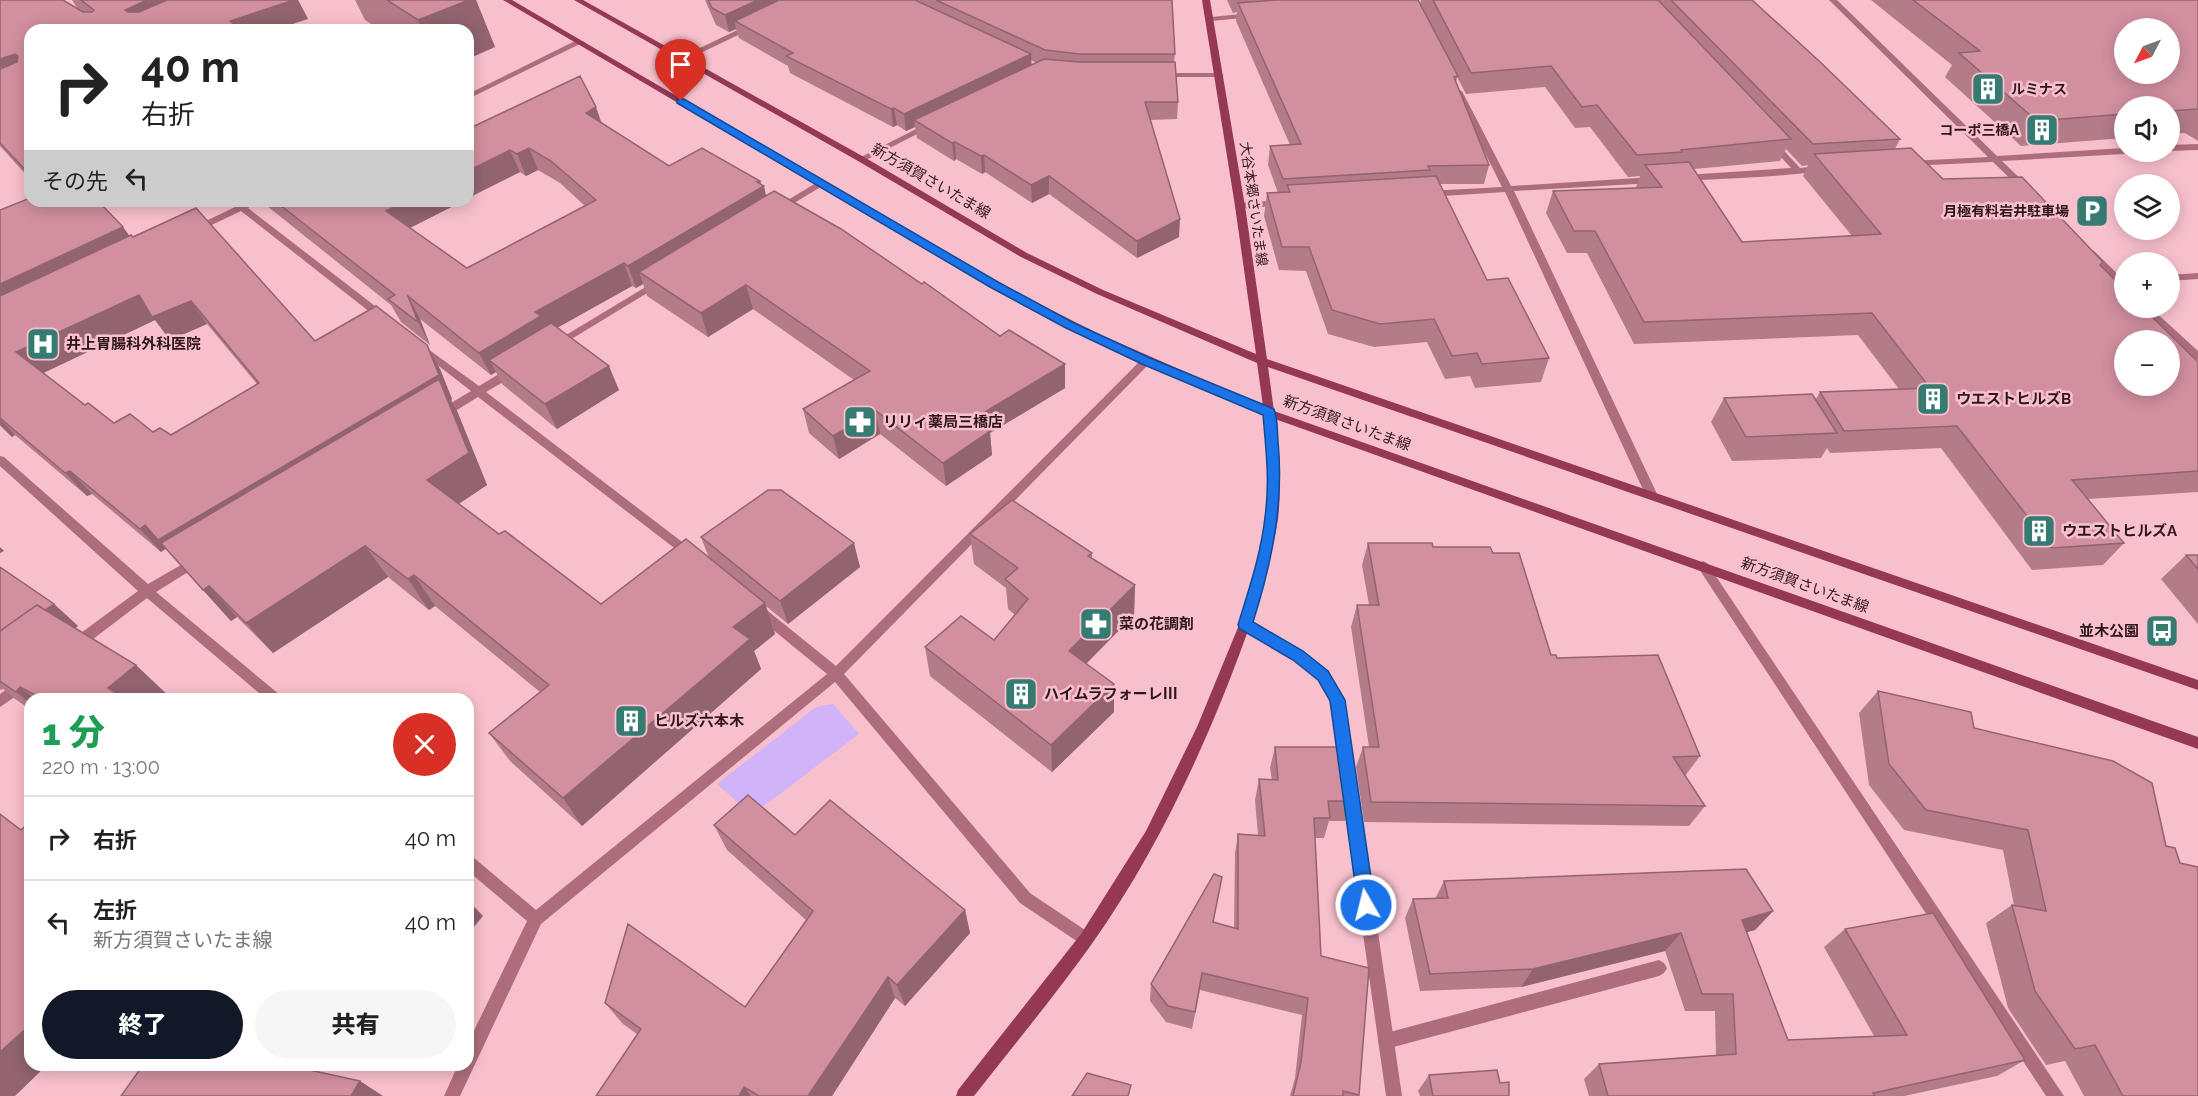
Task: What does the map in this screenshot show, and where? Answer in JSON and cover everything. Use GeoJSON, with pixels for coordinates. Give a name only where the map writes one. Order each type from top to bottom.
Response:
{"type":"FeatureCollection","features":[{"type":"Feature","properties":{"kind":"main road","name":"新方須賀さいたま線"},"geometry":{"type":"LineString","coordinates":[[507,0],[994,285],[1070,326],[1146,361],[1269,412],[2198,743]]}},
{"type":"Feature","properties":{"kind":"main road","name":"新方須賀さいたま線"},"geometry":{"type":"LineString","coordinates":[[578,0],[861,159],[1024,255],[1100,292],[1262,361],[2198,685]]}},
{"type":"Feature","properties":{"kind":"main road","name":"大谷本郷さいたま線"},"geometry":{"type":"LineString","coordinates":[[964,1096],[1086,939],[1151,836],[1204,728],[1245,625],[1261,575],[1272,517],[1274,468],[1269,412],[1220,75],[1206,0]]}},
{"type":"Feature","properties":{"kind":"street"},"geometry":{"type":"LineString","coordinates":[[1833,0],[2028,191]]}},
{"type":"Feature","properties":{"kind":"street"},"geometry":{"type":"LineString","coordinates":[[1211,19],[1258,15]]}},
{"type":"Feature","properties":{"kind":"street"},"geometry":{"type":"LineString","coordinates":[[683,58],[756,24]]}},
{"type":"Feature","properties":{"kind":"street"},"geometry":{"type":"LineString","coordinates":[[474,94],[580,42]]}},
{"type":"Feature","properties":{"kind":"street"},"geometry":{"type":"LineString","coordinates":[[1149,75],[1220,75]]}},
{"type":"Feature","properties":{"kind":"street"},"geometry":{"type":"LineString","coordinates":[[1455,85],[1508,189],[1652,496]]}},
{"type":"Feature","properties":{"kind":"street"},"geometry":{"type":"LineString","coordinates":[[861,159],[936,123]]}},
{"type":"Feature","properties":{"kind":"street"},"geometry":{"type":"LineString","coordinates":[[1766,137],[1798,171]]}},
{"type":"Feature","properties":{"kind":"street"},"geometry":{"type":"LineString","coordinates":[[2180,148],[2198,147]]}},
{"type":"Feature","properties":{"kind":"street"},"geometry":{"type":"LineString","coordinates":[[1902,164],[2114,152]]}},
{"type":"Feature","properties":{"kind":"street"},"geometry":{"type":"LineString","coordinates":[[1670,179],[1833,169]]}},
{"type":"Feature","properties":{"kind":"street"},"geometry":{"type":"LineString","coordinates":[[1415,195],[1659,180]]}},
{"type":"Feature","properties":{"kind":"street"},"geometry":{"type":"LineString","coordinates":[[771,213],[821,183]]}},
{"type":"Feature","properties":{"kind":"street"},"geometry":{"type":"LineString","coordinates":[[1240,206],[1287,203]]}},
{"type":"Feature","properties":{"kind":"street"},"geometry":{"type":"LineString","coordinates":[[189,233],[232,207]]}},
{"type":"Feature","properties":{"kind":"street"},"geometry":{"type":"LineString","coordinates":[[241,207],[393,325]]}},
{"type":"Feature","properties":{"kind":"street"},"geometry":{"type":"LineString","coordinates":[[2086,249],[2114,275]]}},
{"type":"Feature","properties":{"kind":"street"},"geometry":{"type":"LineString","coordinates":[[549,348],[670,275]]}},
{"type":"Feature","properties":{"kind":"street"},"geometry":{"type":"LineString","coordinates":[[2180,277],[2198,276]]}},
{"type":"Feature","properties":{"kind":"street"},"geometry":{"type":"LineString","coordinates":[[2157,318],[2198,357]]}},
{"type":"Feature","properties":{"kind":"street"},"geometry":{"type":"LineString","coordinates":[[412,340],[703,565]]}},
{"type":"Feature","properties":{"kind":"street"},"geometry":{"type":"LineString","coordinates":[[474,1048],[536,919],[836,674],[1146,361]]}},
{"type":"Feature","properties":{"kind":"street"},"geometry":{"type":"LineString","coordinates":[[429,422],[519,367]]}},
{"type":"Feature","properties":{"kind":"street"},"geometry":{"type":"LineString","coordinates":[[0,460],[147,591],[268,693]]}},
{"type":"Feature","properties":{"kind":"street"},"geometry":{"type":"LineString","coordinates":[[64,653],[147,591],[208,555]]}},
{"type":"Feature","properties":{"kind":"street"},"geometry":{"type":"LineString","coordinates":[[1703,566],[2056,1096]]}},
{"type":"Feature","properties":{"kind":"street"},"geometry":{"type":"LineString","coordinates":[[748,602],[836,674],[1025,898],[1086,939]]}},
{"type":"Feature","properties":{"kind":"street"},"geometry":{"type":"LineString","coordinates":[[1245,625],[1298,656],[1323,675],[1337,700],[1394,1096]]}},
{"type":"Feature","properties":{"kind":"street"},"geometry":{"type":"LineString","coordinates":[[0,701],[28,680]]}},
{"type":"Feature","properties":{"kind":"street"},"geometry":{"type":"LineString","coordinates":[[474,867],[536,919]]}},
{"type":"Feature","properties":{"kind":"street"},"geometry":{"type":"LineString","coordinates":[[1386,1041],[1659,968]]}},
{"type":"Feature","properties":{"kind":"street"},"geometry":{"type":"LineString","coordinates":[[452,1096],[463,1071]]}},
{"type":"Feature","properties":{"kind":"shaded area"},"geometry":{"type":"Polygon","coordinates":[[[833,704],[859,734],[752,815],[717,784],[816,707],[833,704]]]}},
{"type":"Feature","properties":{"kind":"building"},"geometry":{"type":"Polygon","coordinates":[[[0,0],[63,0],[83,12],[92,12],[94,10],[81,0],[147,0],[125,10],[139,12],[167,0],[294,0],[230,21],[234,24],[24,24],[24,169],[0,143],[0,69],[17,62],[18,56],[15,54],[0,59],[0,0]]]}},
{"type":"Feature","properties":{"kind":"building"},"geometry":{"type":"Polygon","coordinates":[[[387,0],[469,0],[418,20],[387,0]]]}},
{"type":"Feature","properties":{"kind":"building"},"geometry":{"type":"Polygon","coordinates":[[[708,0],[758,0],[725,15],[712,8],[708,0]]]}},
{"type":"Feature","properties":{"kind":"building"},"geometry":{"type":"Polygon","coordinates":[[[779,0],[915,0],[1031,54],[904,114],[786,56],[793,53],[735,21],[779,0]]]}},
{"type":"Feature","properties":{"kind":"building"},"geometry":{"type":"Polygon","coordinates":[[[936,0],[1172,0],[1175,54],[1079,54],[1045,50],[936,0]]]}},
{"type":"Feature","properties":{"kind":"building"},"geometry":{"type":"Polygon","coordinates":[[[1275,0],[1418,0],[1458,76],[1454,77],[1489,165],[1428,166],[1430,170],[1283,179],[1270,146],[1301,144],[1238,3],[1275,0]]]}},
{"type":"Feature","properties":{"kind":"building"},"geometry":{"type":"Polygon","coordinates":[[[1433,0],[1658,0],[1791,139],[1637,155],[1597,105],[1582,107],[1551,66],[1471,73],[1433,0]]]}},
{"type":"Feature","properties":{"kind":"building"},"geometry":{"type":"Polygon","coordinates":[[[1671,0],[1752,0],[1900,139],[1813,144],[1671,0]]]}},
{"type":"Feature","properties":{"kind":"building"},"geometry":{"type":"Polygon","coordinates":[[[1913,0],[2198,0],[2198,109],[2180,110],[2180,96],[2114,96],[2114,115],[2037,121],[1959,53],[1980,51],[1913,0]]]}},
{"type":"Feature","properties":{"kind":"building"},"geometry":{"type":"Polygon","coordinates":[[[1044,59],[1079,62],[1175,62],[1178,102],[1145,102],[1180,219],[1137,241],[1049,176],[1031,185],[984,155],[981,156],[955,142],[952,143],[914,120],[1044,59]]]}},
{"type":"Feature","properties":{"kind":"building"},"geometry":{"type":"Polygon","coordinates":[[[580,76],[596,107],[586,113],[669,166],[702,148],[760,181],[757,182],[764,186],[628,266],[624,263],[535,312],[541,316],[479,353],[408,296],[418,322],[388,299],[395,295],[283,207],[394,207],[386,211],[467,268],[596,200],[551,161],[529,148],[517,154],[510,150],[474,168],[474,126],[580,76]]]}},
{"type":"Feature","properties":{"kind":"building"},"geometry":{"type":"Polygon","coordinates":[[[1911,148],[1943,179],[2022,177],[2103,262],[2100,265],[2114,279],[2114,318],[2153,318],[2165,330],[2114,330],[2114,396],[2180,396],[2180,344],[2198,362],[2198,471],[2072,480],[2124,543],[2052,548],[1957,426],[1844,431],[1820,392],[1930,388],[1872,313],[1644,322],[1595,231],[1574,231],[1553,191],[1662,187],[1645,165],[1689,162],[1742,242],[1881,234],[1814,154],[1911,148]]]}},
{"type":"Feature","properties":{"kind":"building"},"geometry":{"type":"Polygon","coordinates":[[[1436,176],[1487,280],[1508,278],[1549,358],[1482,364],[1477,353],[1452,356],[1434,319],[1380,324],[1332,310],[1309,247],[1282,247],[1267,193],[1290,192],[1287,185],[1436,176]]]}},
{"type":"Feature","properties":{"kind":"building"},"geometry":{"type":"Polygon","coordinates":[[[774,191],[841,229],[922,284],[924,282],[1000,336],[1009,330],[1065,364],[973,419],[990,431],[943,463],[876,411],[833,436],[803,409],[870,371],[746,285],[701,313],[639,272],[774,191]]]}},
{"type":"Feature","properties":{"kind":"building"},"geometry":{"type":"Polygon","coordinates":[[[24,200],[24,207],[104,207],[123,227],[0,284],[0,210],[24,200]]]}},
{"type":"Feature","properties":{"kind":"building"},"geometry":{"type":"Polygon","coordinates":[[[196,208],[315,341],[376,306],[427,345],[439,375],[158,540],[145,525],[140,529],[70,471],[65,473],[0,418],[0,296],[131,235],[133,237],[196,208]],[[139,295],[16,352],[85,405],[88,403],[114,423],[130,414],[153,432],[160,428],[171,435],[259,383],[191,301],[152,317],[139,295]]]}},
{"type":"Feature","properties":{"kind":"building"},"geometry":{"type":"Polygon","coordinates":[[[551,323],[609,366],[545,404],[489,360],[551,323]]]}},
{"type":"Feature","properties":{"kind":"building"},"geometry":{"type":"Polygon","coordinates":[[[439,379],[469,453],[427,480],[499,534],[505,531],[601,604],[686,539],[765,603],[733,627],[750,639],[563,798],[489,733],[549,685],[414,575],[408,579],[365,546],[246,623],[209,586],[203,590],[161,543],[439,379]]]}},
{"type":"Feature","properties":{"kind":"building"},"geometry":{"type":"Polygon","coordinates":[[[1812,394],[1837,433],[1746,437],[1724,398],[1812,394]]]}},
{"type":"Feature","properties":{"kind":"building"},"geometry":{"type":"Polygon","coordinates":[[[768,490],[781,490],[854,543],[780,601],[701,537],[768,490]]]}},
{"type":"Feature","properties":{"kind":"building"},"geometry":{"type":"Polygon","coordinates":[[[1012,500],[1092,553],[1088,556],[1135,585],[1069,651],[1114,684],[1051,745],[925,647],[961,616],[994,640],[1028,599],[1005,579],[1018,568],[970,534],[1012,500]]]}},
{"type":"Feature","properties":{"kind":"building"},"geometry":{"type":"Polygon","coordinates":[[[1368,543],[1432,543],[1433,547],[1490,547],[1493,553],[1519,553],[1551,655],[1556,655],[1557,658],[1658,655],[1700,756],[1673,757],[1705,806],[1371,802],[1363,747],[1379,747],[1357,605],[1379,605],[1368,543]]]}},
{"type":"Feature","properties":{"kind":"building"},"geometry":{"type":"Polygon","coordinates":[[[2186,555],[2198,555],[2198,569],[2186,555]]]}},
{"type":"Feature","properties":{"kind":"building"},"geometry":{"type":"Polygon","coordinates":[[[0,567],[54,604],[45,610],[37,605],[0,631],[0,567]]]}},
{"type":"Feature","properties":{"kind":"building"},"geometry":{"type":"Polygon","coordinates":[[[37,605],[136,665],[108,688],[116,693],[32,693],[20,687],[16,692],[0,681],[0,631],[37,605]]]}},
{"type":"Feature","properties":{"kind":"building"},"geometry":{"type":"Polygon","coordinates":[[[1878,691],[1971,712],[1974,728],[2113,761],[2152,783],[2166,846],[2175,848],[2180,863],[2198,867],[2198,1096],[2123,1096],[2095,1045],[2075,1049],[2035,991],[2012,905],[2046,911],[2028,830],[1926,810],[1889,764],[1878,691]]]}},
{"type":"Feature","properties":{"kind":"building"},"geometry":{"type":"Polygon","coordinates":[[[1275,747],[1343,747],[1351,801],[1328,801],[1330,818],[1314,818],[1321,956],[1369,968],[1359,1095],[1343,1091],[1343,1096],[1293,1096],[1301,1062],[1308,998],[1202,973],[1195,1012],[1168,1006],[1151,984],[1214,874],[1222,877],[1213,922],[1238,929],[1238,834],[1265,836],[1259,779],[1278,780],[1275,747]]]}},
{"type":"Feature","properties":{"kind":"building"},"geometry":{"type":"Polygon","coordinates":[[[748,795],[795,835],[830,800],[965,910],[897,985],[888,977],[808,1096],[759,1096],[744,1087],[739,1096],[596,1096],[641,1029],[605,1003],[628,924],[745,1007],[813,911],[714,825],[748,795]]]}},
{"type":"Feature","properties":{"kind":"building"},"geometry":{"type":"Polygon","coordinates":[[[0,814],[21,830],[24,827],[24,1030],[0,1052],[0,814]]]}},
{"type":"Feature","properties":{"kind":"building"},"geometry":{"type":"Polygon","coordinates":[[[1746,869],[1773,911],[1742,920],[1788,1040],[1907,1035],[1845,929],[1933,913],[2025,1060],[1873,1093],[1875,1096],[1608,1096],[1599,1064],[1736,1054],[1733,994],[1702,994],[1681,933],[1533,969],[1430,974],[1413,899],[1448,898],[1444,881],[1746,869]]]}},
{"type":"Feature","properties":{"kind":"building"},"geometry":{"type":"Polygon","coordinates":[[[1497,1070],[1500,1083],[1509,1082],[1509,1096],[1433,1096],[1429,1075],[1497,1070]]]}},
{"type":"Feature","properties":{"kind":"building"},"geometry":{"type":"Polygon","coordinates":[[[139,1071],[314,1071],[360,1081],[351,1096],[121,1096],[139,1071]]]}},
{"type":"Feature","properties":{"kind":"building"},"geometry":{"type":"Polygon","coordinates":[[[1087,1073],[1131,1085],[1128,1096],[1072,1096],[1087,1073]]]}},
{"type":"Feature","properties":{"kind":"place","name":"ルミナス"},"geometry":{"type":"Point","coordinates":[1988,89]}},
{"type":"Feature","properties":{"kind":"place","name":"コーポ三橋A"},"geometry":{"type":"Point","coordinates":[2042,130]}},
{"type":"Feature","properties":{"kind":"place","name":"月極有料岩井駐車場"},"geometry":{"type":"Point","coordinates":[2092,211]}},
{"type":"Feature","properties":{"kind":"place","name":"井上胃腸科外科医院"},"geometry":{"type":"Point","coordinates":[43,344]}},
{"type":"Feature","properties":{"kind":"place","name":"ウエストヒルズB"},"geometry":{"type":"Point","coordinates":[1933,399]}},
{"type":"Feature","properties":{"kind":"place","name":"リリィ薬局三橋店"},"geometry":{"type":"Point","coordinates":[860,422]}},
{"type":"Feature","properties":{"kind":"place","name":"ウエストヒルズA"},"geometry":{"type":"Point","coordinates":[2039,531]}},
{"type":"Feature","properties":{"kind":"place","name":"菜の花調剤"},"geometry":{"type":"Point","coordinates":[1096,624]}},
{"type":"Feature","properties":{"kind":"place","name":"並木公園"},"geometry":{"type":"Point","coordinates":[2162,631]}},
{"type":"Feature","properties":{"kind":"place","name":"ハイムラフォーレⅢ"},"geometry":{"type":"Point","coordinates":[1021,694]}},
{"type":"Feature","properties":{"kind":"place","name":"ヒルズ六本木"},"geometry":{"type":"Point","coordinates":[631,721]}},
{"type":"Feature","properties":{"kind":"route"},"geometry":{"type":"LineString","coordinates":[[681,101],[994,285],[1070,326],[1146,361],[1269,412],[1274,468],[1272,517],[1261,575],[1245,625],[1298,656],[1323,675],[1337,700],[1366,905]]}}]}
